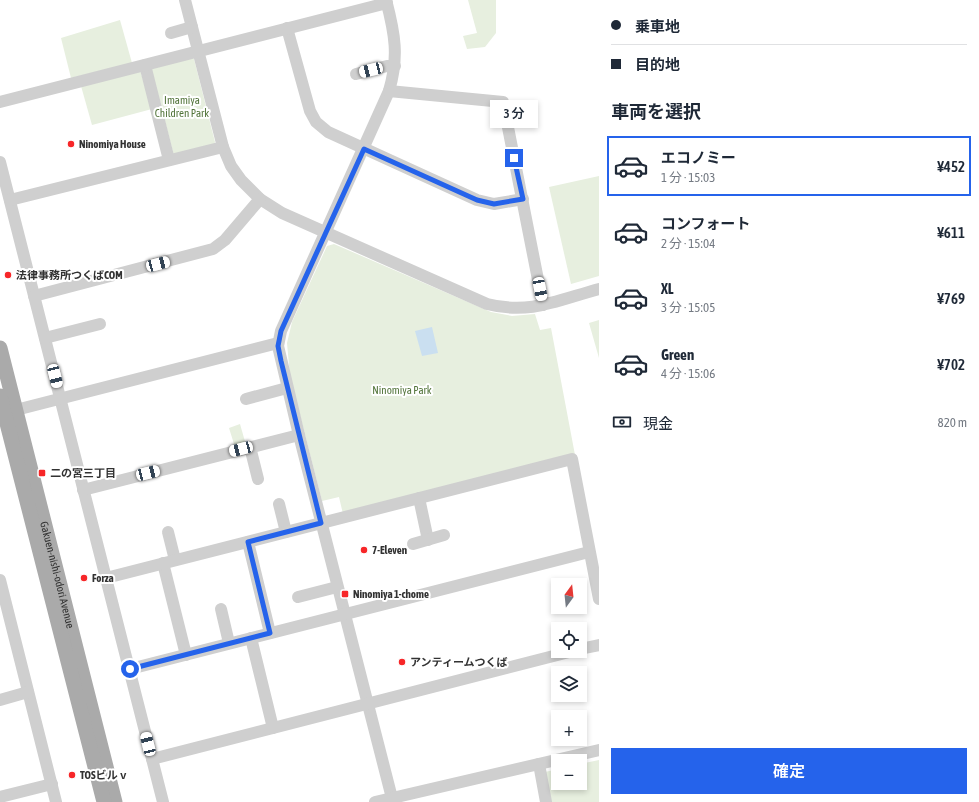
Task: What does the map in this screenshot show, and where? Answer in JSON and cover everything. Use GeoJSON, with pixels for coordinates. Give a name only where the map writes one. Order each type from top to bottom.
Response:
{"type":"FeatureCollection","features":[{"type":"Feature","properties":{"kind":"main road","name":"Gakuen-nishi-odori Avenue"},"geometry":{"type":"LineString","coordinates":[[0,348],[7,412],[104,802]]}},
{"type":"Feature","properties":{"kind":"main road","name":"Gakuen-nishi-odori Avenue"},"geometry":{"type":"LineString","coordinates":[[0,396],[7,412],[115,802]]}},
{"type":"Feature","properties":{"kind":"street"},"geometry":{"type":"LineString","coordinates":[[185,0],[223,147],[236,173],[260,199],[282,213],[479,302],[508,309],[522,309],[543,305],[599,289]]}},
{"type":"Feature","properties":{"kind":"street"},"geometry":{"type":"LineString","coordinates":[[0,102],[386,1],[395,37],[395,66],[389,91],[283,327],[278,343],[287,388],[392,800]]}},
{"type":"Feature","properties":{"kind":"street"},"geometry":{"type":"LineString","coordinates":[[171,33],[192,27]]}},
{"type":"Feature","properties":{"kind":"street"},"geometry":{"type":"LineString","coordinates":[[287,28],[305,99],[313,117],[328,132],[477,200],[494,204],[523,199]]}},
{"type":"Feature","properties":{"kind":"street"},"geometry":{"type":"LineString","coordinates":[[145,65],[169,160]]}},
{"type":"Feature","properties":{"kind":"street"},"geometry":{"type":"LineString","coordinates":[[356,74],[387,66],[395,66]]}},
{"type":"Feature","properties":{"kind":"street"},"geometry":{"type":"LineString","coordinates":[[389,91],[503,102],[543,305]]}},
{"type":"Feature","properties":{"kind":"street"},"geometry":{"type":"LineString","coordinates":[[10,200],[223,147]]}},
{"type":"Feature","properties":{"kind":"street"},"geometry":{"type":"LineString","coordinates":[[0,162],[163,802]]}},
{"type":"Feature","properties":{"kind":"street"},"geometry":{"type":"LineString","coordinates":[[34,296],[213,249],[225,240],[260,199]]}},
{"type":"Feature","properties":{"kind":"street"},"geometry":{"type":"LineString","coordinates":[[45,338],[100,324]]}},
{"type":"Feature","properties":{"kind":"street"},"geometry":{"type":"LineString","coordinates":[[7,412],[278,343]]}},
{"type":"Feature","properties":{"kind":"street"},"geometry":{"type":"LineString","coordinates":[[246,399],[287,388]]}},
{"type":"Feature","properties":{"kind":"street"},"geometry":{"type":"LineString","coordinates":[[83,490],[299,435]]}},
{"type":"Feature","properties":{"kind":"street"},"geometry":{"type":"LineString","coordinates":[[250,447],[258,479]]}},
{"type":"Feature","properties":{"kind":"street"},"geometry":{"type":"LineString","coordinates":[[106,578],[572,459],[599,599]]}},
{"type":"Feature","properties":{"kind":"street"},"geometry":{"type":"LineString","coordinates":[[419,498],[428,540]]}},
{"type":"Feature","properties":{"kind":"street"},"geometry":{"type":"LineString","coordinates":[[279,504],[286,532]]}},
{"type":"Feature","properties":{"kind":"street"},"geometry":{"type":"LineString","coordinates":[[168,532],[169,562],[186,654]]}},
{"type":"Feature","properties":{"kind":"street"},"geometry":{"type":"LineString","coordinates":[[413,544],[444,535]]}},
{"type":"Feature","properties":{"kind":"street"},"geometry":{"type":"LineString","coordinates":[[248,542],[270,633]]}},
{"type":"Feature","properties":{"kind":"street"},"geometry":{"type":"LineString","coordinates":[[130,669],[590,552]]}},
{"type":"Feature","properties":{"kind":"street"},"geometry":{"type":"LineString","coordinates":[[0,580],[3,605],[28,692],[56,802]]}},
{"type":"Feature","properties":{"kind":"street"},"geometry":{"type":"LineString","coordinates":[[298,597],[338,587]]}},
{"type":"Feature","properties":{"kind":"street"},"geometry":{"type":"LineString","coordinates":[[221,610],[229,644]]}},
{"type":"Feature","properties":{"kind":"street"},"geometry":{"type":"LineString","coordinates":[[251,638],[273,728]]}},
{"type":"Feature","properties":{"kind":"street"},"geometry":{"type":"LineString","coordinates":[[587,647],[599,644]]}},
{"type":"Feature","properties":{"kind":"street"},"geometry":{"type":"LineString","coordinates":[[152,758],[551,657]]}},
{"type":"Feature","properties":{"kind":"street"},"geometry":{"type":"LineString","coordinates":[[0,700],[28,692]]}},
{"type":"Feature","properties":{"kind":"street"},"geometry":{"type":"LineString","coordinates":[[375,802],[392,800],[599,750]]}},
{"type":"Feature","properties":{"kind":"street"},"geometry":{"type":"LineString","coordinates":[[539,764],[546,802]]}},
{"type":"Feature","properties":{"kind":"street"},"geometry":{"type":"LineString","coordinates":[[0,797],[52,784]]}},
{"type":"Feature","properties":{"kind":"green space"},"geometry":{"type":"Polygon","coordinates":[[[468,0],[496,0],[496,33],[485,47],[467,49],[463,36],[477,33],[468,0]]]}},
{"type":"Feature","properties":{"kind":"green space"},"geometry":{"type":"Polygon","coordinates":[[[120,20],[132,63],[71,78],[61,38],[120,20]]]}},
{"type":"Feature","properties":{"kind":"green space","name":"Imamiya Children Park"},"geometry":{"type":"Polygon","coordinates":[[[191,57],[194,59],[215,142],[214,145],[174,156],[151,67],[191,57]]]}},
{"type":"Feature","properties":{"kind":"green space"},"geometry":{"type":"Polygon","coordinates":[[[140,70],[152,109],[92,125],[81,86],[140,70]]]}},
{"type":"Feature","properties":{"kind":"green space"},"geometry":{"type":"Polygon","coordinates":[[[599,176],[599,276],[571,284],[549,187],[599,176]]]}},
{"type":"Feature","properties":{"kind":"green space","name":"Ninomiya Park"},"geometry":{"type":"Polygon","coordinates":[[[334,244],[491,312],[512,316],[535,314],[540,330],[551,328],[575,455],[343,514],[339,497],[322,501],[290,376],[287,343],[292,322],[327,246],[334,244]]]}},
{"type":"Feature","properties":{"kind":"green space"},"geometry":{"type":"Polygon","coordinates":[[[599,320],[599,358],[589,323],[599,320]]]}},
{"type":"Feature","properties":{"kind":"green space"},"geometry":{"type":"Polygon","coordinates":[[[240,424],[246,445],[238,447],[234,444],[229,428],[240,424]]]}},
{"type":"Feature","properties":{"kind":"green space"},"geometry":{"type":"Polygon","coordinates":[[[599,760],[599,802],[550,802],[545,772],[551,771],[551,790],[587,790],[587,763],[599,760]]]}},
{"type":"Feature","properties":{"kind":"water"},"geometry":{"type":"Polygon","coordinates":[[[432,327],[438,353],[422,356],[415,331],[432,327]]]}},
{"type":"Feature","properties":{"kind":"place","name":"Ninomiya House"},"geometry":{"type":"Point","coordinates":[71,144]}},
{"type":"Feature","properties":{"kind":"place","name":"法律事務所つくばCOM"},"geometry":{"type":"Point","coordinates":[8,275]}},
{"type":"Feature","properties":{"kind":"place","name":"二の宮三丁目"},"geometry":{"type":"Point","coordinates":[42,473]}},
{"type":"Feature","properties":{"kind":"place","name":"7-Eleven"},"geometry":{"type":"Point","coordinates":[364,550]}},
{"type":"Feature","properties":{"kind":"place","name":"Forza"},"geometry":{"type":"Point","coordinates":[84,578]}},
{"type":"Feature","properties":{"kind":"place","name":"Ninomiya 1-chome"},"geometry":{"type":"Point","coordinates":[345,594]}},
{"type":"Feature","properties":{"kind":"place","name":"アンティームつくば"},"geometry":{"type":"Point","coordinates":[402,662]}},
{"type":"Feature","properties":{"kind":"place","name":"TOSビルⅴ"},"geometry":{"type":"Point","coordinates":[72,775]}},
{"type":"Feature","properties":{"kind":"route"},"geometry":{"type":"LineString","coordinates":[[130,669],[270,633],[248,542],[321,523],[287,388],[278,343],[281,331],[364,149],[477,200],[494,204],[502,204],[523,199],[514,158]]}}]}
